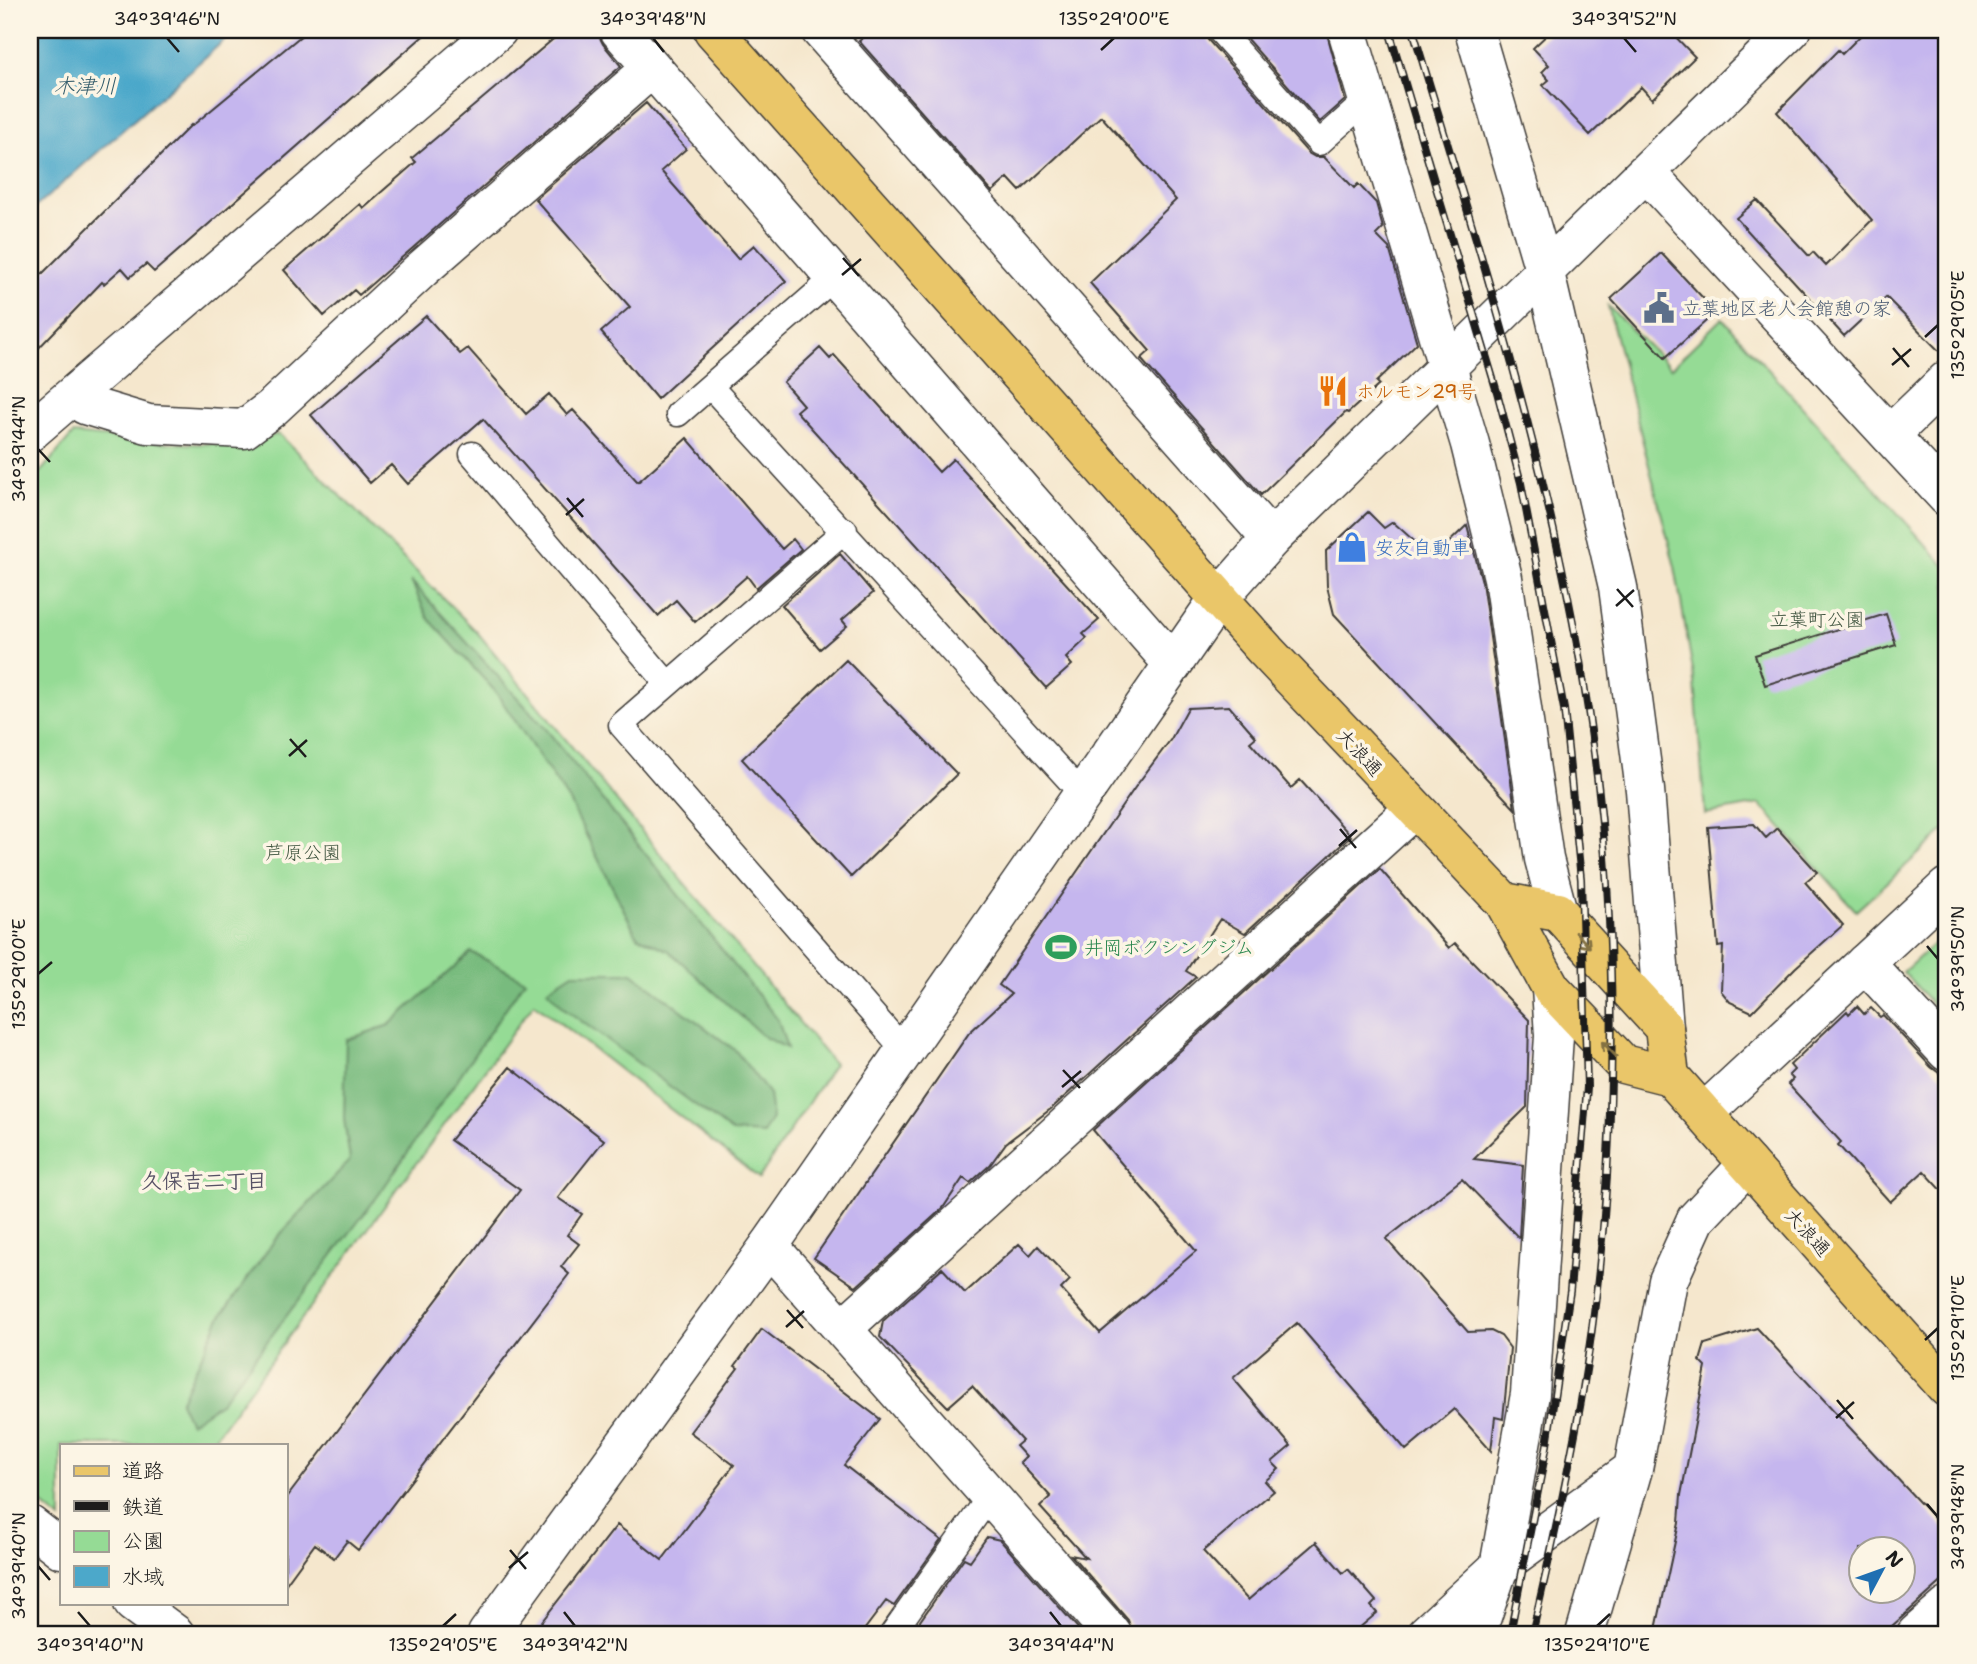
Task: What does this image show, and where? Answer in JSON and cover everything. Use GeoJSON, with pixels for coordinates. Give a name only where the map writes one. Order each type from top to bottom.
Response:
{"type":"FeatureCollection","features":[{"type":"Feature","properties":{"kind":"main road","name":"大浪通"},"geometry":{"type":"LineString","coordinates":[[713,30],[1219,598],[1504,902],[1551,988],[1623,1063],[1670,1076],[1947,1388]]}},
{"type":"Feature","properties":{"kind":"main road"},"geometry":{"type":"LineString","coordinates":[[1504,902],[1558,912],[1664,1028],[1670,1076]]}},
{"type":"Feature","properties":{"kind":"street"},"geometry":{"type":"LineString","coordinates":[[30,432],[498,30]]}},
{"type":"Feature","properties":{"kind":"street"},"geometry":{"type":"LineString","coordinates":[[619,30],[1172,663]]}},
{"type":"Feature","properties":{"kind":"street"},"geometry":{"type":"LineString","coordinates":[[820,30],[1271,539]]}},
{"type":"Feature","properties":{"kind":"street"},"geometry":{"type":"LineString","coordinates":[[1347,30],[1470,443],[1503,578],[1526,720],[1544,859],[1558,912]]}},
{"type":"Feature","properties":{"kind":"street"},"geometry":{"type":"LineString","coordinates":[[1474,30],[1545,273],[1618,587],[1645,790],[1664,1028]]}},
{"type":"Feature","properties":{"kind":"street"},"geometry":{"type":"LineString","coordinates":[[489,1634],[769,1246],[1219,598],[1271,539],[1791,30]]}},
{"type":"Feature","properties":{"kind":"street"},"geometry":{"type":"LineString","coordinates":[[74,395],[85,405],[148,424],[244,429],[272,408],[422,269],[652,68]]}},
{"type":"Feature","properties":{"kind":"street"},"geometry":{"type":"LineString","coordinates":[[1646,172],[1947,497]]}},
{"type":"Feature","properties":{"kind":"street"},"geometry":{"type":"LineString","coordinates":[[1890,435],[1947,380]]}},
{"type":"Feature","properties":{"kind":"street"},"geometry":{"type":"LineString","coordinates":[[843,1328],[1414,809]]}},
{"type":"Feature","properties":{"kind":"street"},"geometry":{"type":"LineString","coordinates":[[1704,1113],[1947,887]]}},
{"type":"Feature","properties":{"kind":"street"},"geometry":{"type":"LineString","coordinates":[[1865,963],[1947,1052]]}},
{"type":"Feature","properties":{"kind":"street"},"geometry":{"type":"LineString","coordinates":[[1476,1634],[1499,1567],[1530,1394],[1554,1036],[1551,988]]}},
{"type":"Feature","properties":{"kind":"street"},"geometry":{"type":"LineString","coordinates":[[1586,1634],[1633,1469],[1668,1281],[1696,1219],[1748,1164]]}},
{"type":"Feature","properties":{"kind":"street"},"geometry":{"type":"LineString","coordinates":[[769,1246],[1112,1634]]}},
{"type":"Feature","properties":{"kind":"street"},"geometry":{"type":"LineString","coordinates":[[1426,1634],[1499,1567],[1633,1469]]}},
{"type":"Feature","properties":{"kind":"street"},"geometry":{"type":"LineString","coordinates":[[30,1525],[60,1548]]}},
{"type":"Feature","properties":{"kind":"street"},"geometry":{"type":"LineString","coordinates":[[134,1604],[176,1634]]}},
{"type":"Feature","properties":{"kind":"street"},"geometry":{"type":"LineString","coordinates":[[1916,1634],[1947,1607]]}},
{"type":"Feature","properties":{"kind":"lane"},"geometry":{"type":"LineString","coordinates":[[1219,30],[1320,143],[1368,99]]}},
{"type":"Feature","properties":{"kind":"lane"},"geometry":{"type":"LineString","coordinates":[[678,414],[835,276]]}},
{"type":"Feature","properties":{"kind":"lane"},"geometry":{"type":"LineString","coordinates":[[710,386],[845,530],[1082,794]]}},
{"type":"Feature","properties":{"kind":"lane"},"geometry":{"type":"LineString","coordinates":[[472,454],[667,683]]}},
{"type":"Feature","properties":{"kind":"lane"},"geometry":{"type":"LineString","coordinates":[[845,530],[621,725],[905,1051]]}},
{"type":"Feature","properties":{"kind":"lane"},"geometry":{"type":"LineString","coordinates":[[892,1634],[990,1496]]}},
{"type":"Feature","properties":{"kind":"green space","name":"立葉町公園"},"geometry":{"type":"Polygon","coordinates":[[[1608,306],[1671,368],[1722,318],[1947,568],[1947,828],[1856,911],[1760,804],[1705,814],[1695,683],[1675,567],[1608,306]]]}},
{"type":"Feature","properties":{"kind":"green space","name":"芦原公園"},"geometry":{"type":"Polygon","coordinates":[[[73,434],[202,444],[254,440],[279,434],[477,632],[834,1064],[759,1178],[534,1003],[210,1444],[60,1444],[60,1519],[30,1495],[30,484],[73,434]]]}},
{"type":"Feature","properties":{"kind":"green space"},"geometry":{"type":"Polygon","coordinates":[[[411,581],[546,729],[778,1020],[787,1048],[764,1037],[668,950],[637,936],[569,801],[495,691],[428,618],[411,581]]]}},
{"type":"Feature","properties":{"kind":"green space"},"geometry":{"type":"Polygon","coordinates":[[[1947,932],[1947,1020],[1903,972],[1947,932]]]}},
{"type":"Feature","properties":{"kind":"green space"},"geometry":{"type":"Polygon","coordinates":[[[471,952],[525,980],[380,1193],[221,1402],[190,1423],[180,1402],[219,1319],[274,1241],[350,1160],[344,1119],[346,1040],[389,1025],[471,952]]]}},
{"type":"Feature","properties":{"kind":"green space"},"geometry":{"type":"Polygon","coordinates":[[[573,973],[632,973],[735,1050],[769,1094],[772,1118],[763,1134],[732,1132],[565,1009],[547,990],[573,973]]]}},
{"type":"Feature","properties":{"kind":"water","name":"木津川"},"geometry":{"type":"Polygon","coordinates":[[[30,30],[236,30],[30,212],[30,30]]]}},
{"type":"Feature","properties":{"kind":"building"},"geometry":{"type":"Polygon","coordinates":[[[308,30],[430,30],[154,272],[146,264],[130,277],[122,268],[104,284],[102,282],[30,357],[30,286],[191,125],[308,30]]]}},
{"type":"Feature","properties":{"kind":"building"},"geometry":{"type":"Polygon","coordinates":[[[564,30],[596,30],[603,44],[621,66],[359,295],[354,290],[324,316],[284,270],[360,204],[363,208],[416,162],[412,158],[564,30]]]}},
{"type":"Feature","properties":{"kind":"building"},"geometry":{"type":"Polygon","coordinates":[[[872,30],[1205,30],[1208,40],[1308,153],[1315,157],[1324,157],[1354,188],[1358,184],[1376,203],[1383,228],[1376,235],[1389,248],[1417,343],[1376,382],[1379,385],[1346,412],[1261,495],[1141,359],[1150,351],[1090,283],[1176,200],[1101,116],[1020,191],[1008,178],[992,192],[859,41],[872,30]]]}},
{"type":"Feature","properties":{"kind":"building"},"geometry":{"type":"Polygon","coordinates":[[[1239,30],[1326,30],[1345,100],[1320,122],[1239,30]]]}},
{"type":"Feature","properties":{"kind":"building"},"geometry":{"type":"Polygon","coordinates":[[[1552,30],[1669,30],[1695,57],[1652,99],[1641,87],[1590,135],[1543,85],[1549,80],[1542,72],[1549,65],[1533,48],[1552,30]]]}},
{"type":"Feature","properties":{"kind":"building"},"geometry":{"type":"Polygon","coordinates":[[[1866,30],[1947,30],[1947,359],[1886,297],[1844,336],[1736,218],[1757,200],[1809,256],[1813,252],[1826,266],[1872,220],[1777,112],[1838,50],[1842,54],[1866,30]]]}},
{"type":"Feature","properties":{"kind":"building"},"geometry":{"type":"Polygon","coordinates":[[[646,103],[686,149],[661,171],[738,259],[754,245],[786,281],[657,399],[601,332],[630,307],[535,199],[646,103]]]}},
{"type":"Feature","properties":{"kind":"building"},"geometry":{"type":"Polygon","coordinates":[[[1661,253],[1716,312],[1665,358],[1611,299],[1661,253]]]}},
{"type":"Feature","properties":{"kind":"building"},"geometry":{"type":"Polygon","coordinates":[[[426,316],[460,354],[468,348],[526,414],[549,394],[567,415],[573,410],[638,482],[687,438],[782,549],[793,539],[801,549],[756,588],[747,576],[695,622],[676,600],[658,616],[483,419],[408,484],[391,465],[370,483],[311,415],[426,316]]]}},
{"type":"Feature","properties":{"kind":"building"},"geometry":{"type":"Polygon","coordinates":[[[820,348],[830,359],[834,355],[939,472],[953,459],[1099,620],[1083,634],[1087,638],[1066,658],[1072,665],[1046,688],[796,411],[803,405],[783,382],[820,348]]]}},
{"type":"Feature","properties":{"kind":"building"},"geometry":{"type":"Polygon","coordinates":[[[1368,512],[1384,528],[1393,522],[1433,558],[1467,525],[1482,582],[1515,809],[1334,614],[1327,586],[1326,551],[1368,512]]]}},
{"type":"Feature","properties":{"kind":"building"},"geometry":{"type":"Polygon","coordinates":[[[840,554],[873,593],[842,620],[847,626],[820,649],[782,605],[840,554]]]}},
{"type":"Feature","properties":{"kind":"building"},"geometry":{"type":"Polygon","coordinates":[[[1886,614],[1896,645],[1765,685],[1755,655],[1886,614]]]}},
{"type":"Feature","properties":{"kind":"building"},"geometry":{"type":"Polygon","coordinates":[[[846,660],[957,774],[851,877],[742,759],[846,660]]]}},
{"type":"Feature","properties":{"kind":"building"},"geometry":{"type":"Polygon","coordinates":[[[1229,706],[1256,737],[1250,742],[1291,788],[1300,780],[1351,836],[1245,933],[1220,919],[1186,971],[1196,977],[1052,1108],[1006,1143],[990,1165],[970,1183],[963,1178],[943,1208],[856,1287],[814,1258],[969,1033],[1011,994],[999,985],[1171,739],[1188,708],[1229,706]]]}},
{"type":"Feature","properties":{"kind":"building"},"geometry":{"type":"Polygon","coordinates":[[[1754,824],[1766,838],[1777,828],[1817,872],[1805,882],[1843,925],[1752,1012],[1730,1002],[1721,991],[1723,946],[1718,947],[1708,827],[1754,824]]]}},
{"type":"Feature","properties":{"kind":"building"},"geometry":{"type":"Polygon","coordinates":[[[1380,869],[1449,948],[1455,943],[1529,1020],[1527,1107],[1474,1159],[1523,1165],[1519,1238],[1462,1179],[1386,1239],[1468,1332],[1491,1331],[1501,1336],[1510,1348],[1503,1419],[1495,1417],[1491,1451],[1454,1409],[1406,1450],[1297,1323],[1233,1378],[1291,1446],[1272,1462],[1279,1469],[1265,1481],[1274,1491],[1203,1551],[1248,1600],[1316,1542],[1343,1573],[1348,1569],[1376,1601],[1371,1606],[1377,1613],[1352,1634],[1133,1634],[1128,1620],[1071,1555],[1086,1558],[1040,1507],[1051,1497],[1020,1463],[1026,1457],[1016,1446],[1022,1441],[972,1386],[948,1407],[880,1337],[883,1321],[942,1268],[965,1293],[1019,1244],[1030,1255],[1038,1246],[1070,1280],[1061,1289],[1100,1333],[1196,1251],[1093,1130],[1380,869]]]}},
{"type":"Feature","properties":{"kind":"building"},"geometry":{"type":"Polygon","coordinates":[[[1857,1006],[1864,1014],[1871,1008],[1880,1017],[1883,1015],[1931,1067],[1947,1079],[1947,1196],[1924,1171],[1890,1202],[1838,1145],[1841,1142],[1788,1084],[1793,1079],[1789,1075],[1794,1070],[1790,1065],[1847,1011],[1849,1014],[1857,1006]]]}},
{"type":"Feature","properties":{"kind":"building"},"geometry":{"type":"Polygon","coordinates":[[[510,1067],[604,1140],[558,1198],[582,1214],[567,1235],[579,1244],[561,1267],[569,1274],[358,1550],[347,1541],[334,1558],[315,1544],[287,1582],[287,1497],[520,1190],[450,1140],[510,1067]]]}},
{"type":"Feature","properties":{"kind":"building"},"geometry":{"type":"Polygon","coordinates":[[[1757,1328],[1947,1532],[1947,1577],[1918,1603],[1918,1534],[1848,1534],[1848,1604],[1917,1604],[1883,1634],[1655,1634],[1679,1523],[1681,1495],[1706,1367],[1700,1361],[1705,1344],[1757,1328]]]}},
{"type":"Feature","properties":{"kind":"building"},"geometry":{"type":"Polygon","coordinates":[[[762,1329],[880,1419],[844,1465],[941,1540],[894,1606],[886,1601],[861,1634],[532,1634],[617,1525],[662,1560],[734,1465],[690,1432],[738,1368],[735,1366],[762,1329]]]}},
{"type":"Feature","properties":{"kind":"building"},"geometry":{"type":"Polygon","coordinates":[[[987,1537],[1000,1540],[1083,1634],[932,1634],[918,1624],[964,1558],[970,1561],[987,1537]]]}},
{"type":"Feature","properties":{"kind":"railway"},"geometry":{"type":"LineString","coordinates":[[1389,30],[1497,392],[1521,483],[1564,709],[1581,879],[1587,1087],[1570,1291],[1547,1445],[1510,1634]]}},
{"type":"Feature","properties":{"kind":"railway"},"geometry":{"type":"LineString","coordinates":[[1413,30],[1492,293],[1539,469],[1578,648],[1602,819],[1611,985],[1611,1070],[1602,1238],[1581,1401],[1532,1634]]}},
{"type":"Feature","properties":{"kind":"place","name":"立葉地区老人会館憩の家"},"geometry":{"type":"Point","coordinates":[1659,308]}},
{"type":"Feature","properties":{"kind":"place","name":"ホルモン29号"},"geometry":{"type":"Point","coordinates":[1333,391]}},
{"type":"Feature","properties":{"kind":"place","name":"安友自動車"},"geometry":{"type":"Point","coordinates":[1352,547]}},
{"type":"Feature","properties":{"kind":"place","name":"井岡ボクシングジム"},"geometry":{"type":"Point","coordinates":[1061,947]}},
{"type":"Feature","properties":{"kind":"district","name":"久保吉二丁目"},"geometry":{"type":"Point","coordinates":[204,1181]}}]}
